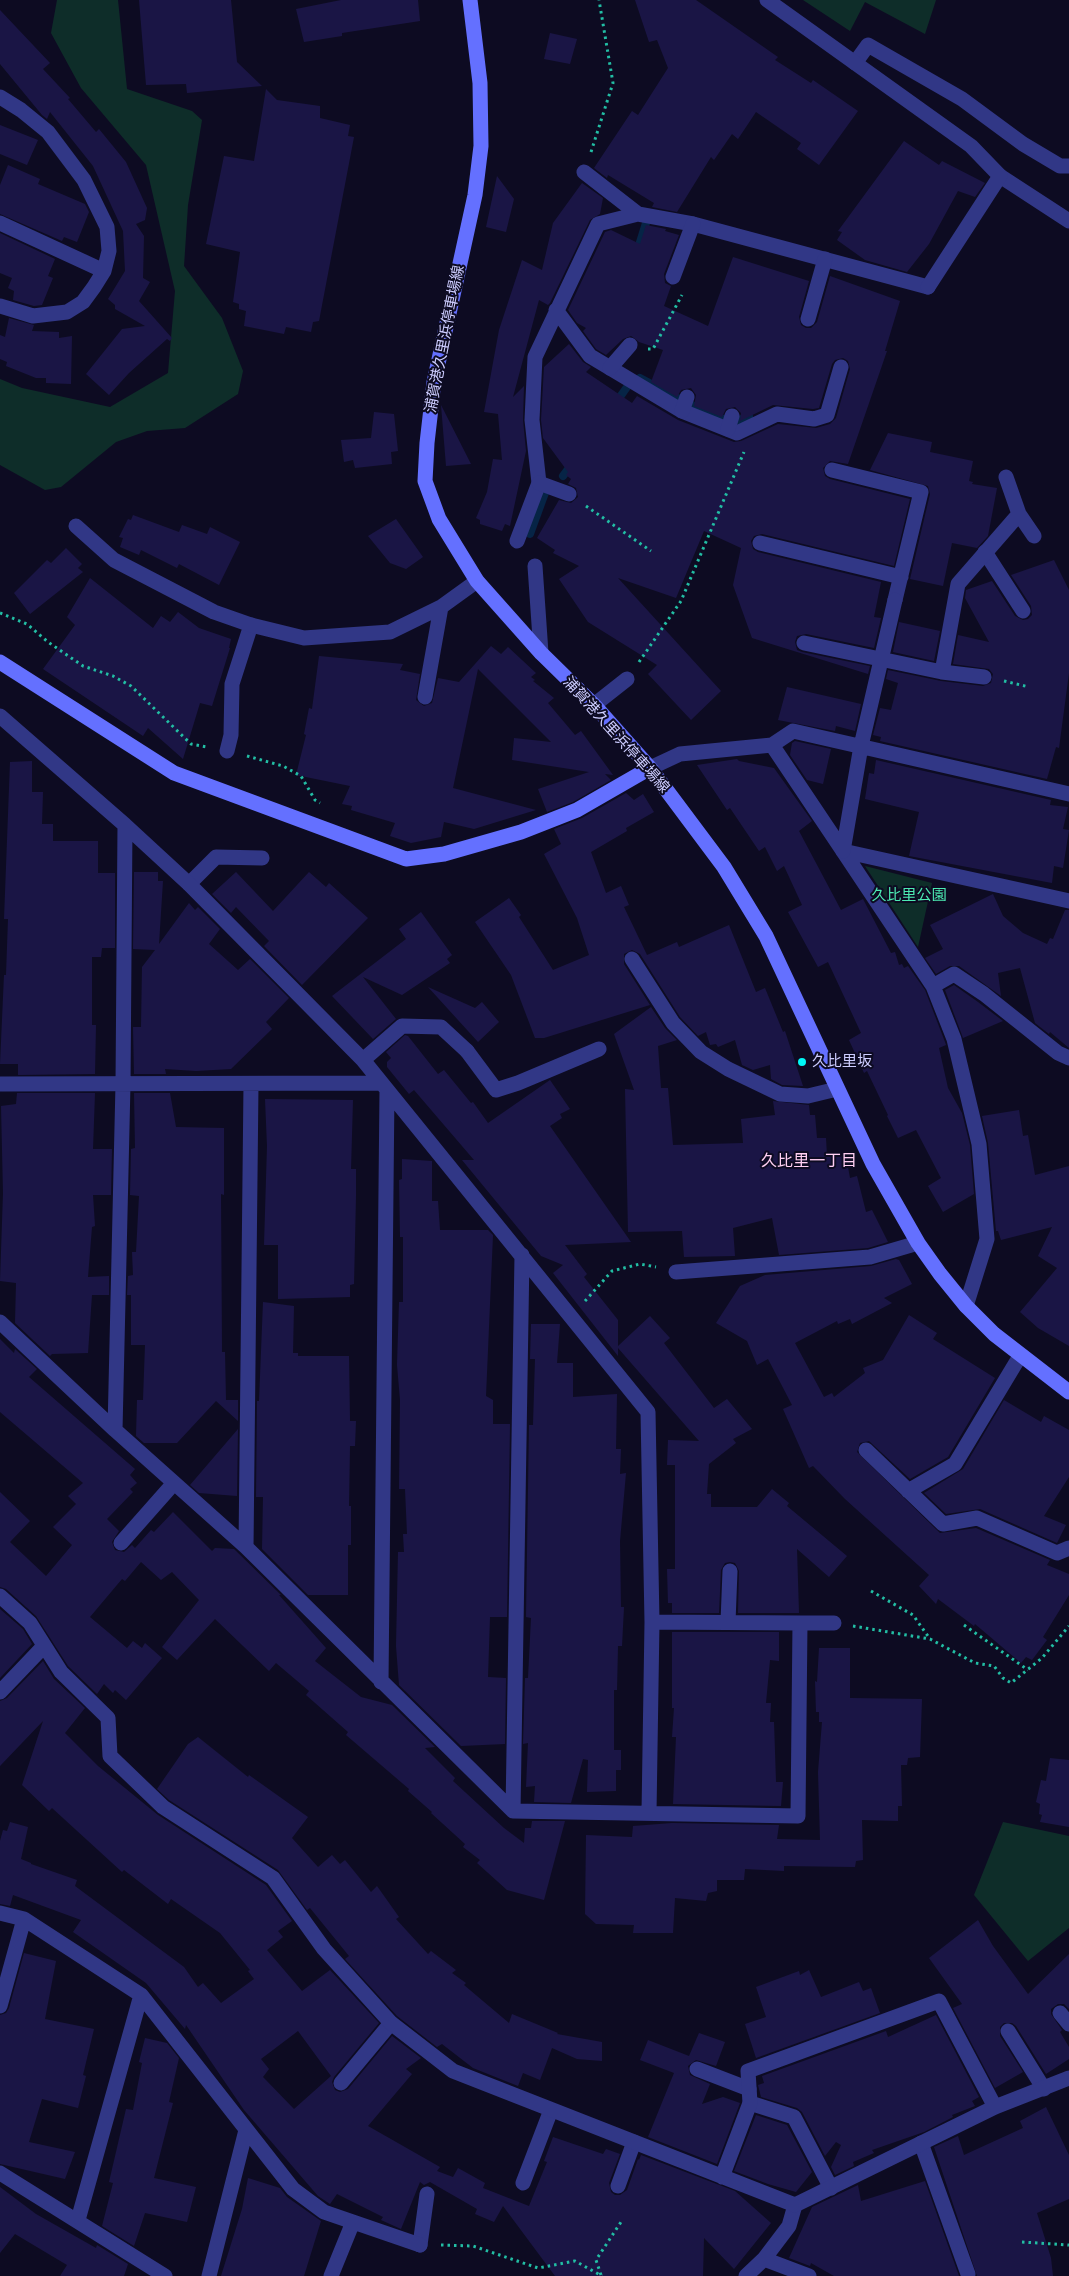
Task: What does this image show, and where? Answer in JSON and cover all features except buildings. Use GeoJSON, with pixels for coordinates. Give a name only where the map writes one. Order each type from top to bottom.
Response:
{"type":"FeatureCollection","features":[{"type":"Feature","properties":{"kind":"main road","name":"浦賀港久里浜停車場線"},"geometry":{"type":"LineString","coordinates":[[470,0],[480,83],[481,146],[475,194],[434,382],[425,481],[439,519],[476,581],[541,653],[594,705],[650,768],[724,867],[766,936],[873,1164],[918,1243],[966,1306],[994,1334],[1069,1392]]}},
{"type":"Feature","properties":{"kind":"main road"},"geometry":{"type":"LineString","coordinates":[[0,662],[174,773],[406,859],[444,854],[521,832],[577,810],[650,768]]}},
{"type":"Feature","properties":{"kind":"street"},"geometry":{"type":"LineString","coordinates":[[767,0],[971,146],[1000,176],[1069,221]]}},
{"type":"Feature","properties":{"kind":"street"},"geometry":{"type":"LineString","coordinates":[[855,63],[868,45],[962,99],[1022,144],[1060,166],[1069,166]]}},
{"type":"Feature","properties":{"kind":"street"},"geometry":{"type":"LineString","coordinates":[[0,97],[21,110],[48,132],[84,180],[107,227],[110,252],[104,271],[83,302],[67,312],[34,316],[0,306]]}},
{"type":"Feature","properties":{"kind":"street"},"geometry":{"type":"LineString","coordinates":[[584,172],[638,214]]}},
{"type":"Feature","properties":{"kind":"street"},"geometry":{"type":"LineString","coordinates":[[517,541],[539,482],[532,420],[535,357],[598,224],[638,214],[693,224],[928,287],[1000,176]]}},
{"type":"Feature","properties":{"kind":"street"},"geometry":{"type":"LineString","coordinates":[[0,223],[104,271]]}},
{"type":"Feature","properties":{"kind":"street"},"geometry":{"type":"LineString","coordinates":[[673,277],[693,224]]}},
{"type":"Feature","properties":{"kind":"street"},"geometry":{"type":"LineString","coordinates":[[808,319],[825,260]]}},
{"type":"Feature","properties":{"kind":"street"},"geometry":{"type":"LineString","coordinates":[[556,310],[590,356],[620,357],[685,404],[732,426],[777,414],[814,419],[827,415],[841,367]]}},
{"type":"Feature","properties":{"kind":"street"},"geometry":{"type":"LineString","coordinates":[[832,470],[921,492],[862,746],[843,851]]}},
{"type":"Feature","properties":{"kind":"street"},"geometry":{"type":"LineString","coordinates":[[1006,477],[1019,514],[1034,536]]}},
{"type":"Feature","properties":{"kind":"street"},"geometry":{"type":"LineString","coordinates":[[539,482],[569,494]]}},
{"type":"Feature","properties":{"kind":"street"},"geometry":{"type":"LineString","coordinates":[[942,672],[958,584],[1019,514]]}},
{"type":"Feature","properties":{"kind":"street"},"geometry":{"type":"LineString","coordinates":[[76,526],[114,560],[214,612],[251,625],[304,638],[390,632],[441,607],[476,581]]}},
{"type":"Feature","properties":{"kind":"street"},"geometry":{"type":"LineString","coordinates":[[760,544],[901,577]]}},
{"type":"Feature","properties":{"kind":"street"},"geometry":{"type":"LineString","coordinates":[[985,552],[1024,611]]}},
{"type":"Feature","properties":{"kind":"street"},"geometry":{"type":"LineString","coordinates":[[535,566],[541,653]]}},
{"type":"Feature","properties":{"kind":"street"},"geometry":{"type":"LineString","coordinates":[[425,698],[441,607]]}},
{"type":"Feature","properties":{"kind":"street"},"geometry":{"type":"LineString","coordinates":[[227,751],[231,735],[232,684],[251,625]]}},
{"type":"Feature","properties":{"kind":"street"},"geometry":{"type":"LineString","coordinates":[[804,643],[942,672],[984,676]]}},
{"type":"Feature","properties":{"kind":"street"},"geometry":{"type":"LineString","coordinates":[[594,705],[627,679]]}},
{"type":"Feature","properties":{"kind":"street"},"geometry":{"type":"LineString","coordinates":[[0,716],[125,825],[189,884],[362,1060],[572,1316],[648,1412],[652,1622],[649,1813]]}},
{"type":"Feature","properties":{"kind":"street"},"geometry":{"type":"LineString","coordinates":[[650,768],[680,754],[772,745],[794,731],[1069,794]]}},
{"type":"Feature","properties":{"kind":"street"},"geometry":{"type":"LineString","coordinates":[[772,745],[933,986],[954,1039],[980,1144],[987,1239],[966,1306]]}},
{"type":"Feature","properties":{"kind":"street"},"geometry":{"type":"LineString","coordinates":[[115,1430],[123,1084],[125,825]]}},
{"type":"Feature","properties":{"kind":"street"},"geometry":{"type":"LineString","coordinates":[[843,851],[1069,901]]}},
{"type":"Feature","properties":{"kind":"street"},"geometry":{"type":"LineString","coordinates":[[189,884],[216,857],[262,858]]}},
{"type":"Feature","properties":{"kind":"street"},"geometry":{"type":"LineString","coordinates":[[632,959],[673,1023],[701,1052],[728,1069],[780,1094],[808,1096],[837,1089]]}},
{"type":"Feature","properties":{"kind":"street"},"geometry":{"type":"LineString","coordinates":[[933,986],[954,974],[984,994],[1058,1053],[1069,1058]]}},
{"type":"Feature","properties":{"kind":"street"},"geometry":{"type":"LineString","coordinates":[[362,1060],[402,1026],[441,1027],[467,1051],[496,1090],[598,1049]]}},
{"type":"Feature","properties":{"kind":"street"},"geometry":{"type":"LineString","coordinates":[[0,1084],[251,1084],[384,1087]]}},
{"type":"Feature","properties":{"kind":"street"},"geometry":{"type":"LineString","coordinates":[[246,1547],[251,1084]]}},
{"type":"Feature","properties":{"kind":"street"},"geometry":{"type":"LineString","coordinates":[[381,1682],[384,1087]]}},
{"type":"Feature","properties":{"kind":"street"},"geometry":{"type":"LineString","coordinates":[[676,1272],[870,1257],[918,1243]]}},
{"type":"Feature","properties":{"kind":"street"},"geometry":{"type":"LineString","coordinates":[[513,1811],[522,1255]]}},
{"type":"Feature","properties":{"kind":"street"},"geometry":{"type":"LineString","coordinates":[[0,1322],[115,1430],[246,1547],[513,1811],[798,1816],[800,1623]]}},
{"type":"Feature","properties":{"kind":"street"},"geometry":{"type":"LineString","coordinates":[[908,1491],[955,1464],[1020,1356]]}},
{"type":"Feature","properties":{"kind":"street"},"geometry":{"type":"LineString","coordinates":[[866,1450],[943,1524],[977,1518],[1057,1553],[1069,1548]]}},
{"type":"Feature","properties":{"kind":"street"},"geometry":{"type":"LineString","coordinates":[[121,1543],[174,1483]]}},
{"type":"Feature","properties":{"kind":"street"},"geometry":{"type":"LineString","coordinates":[[728,1622],[730,1571]]}},
{"type":"Feature","properties":{"kind":"street"},"geometry":{"type":"LineString","coordinates":[[0,1596],[30,1623],[61,1672],[108,1718],[110,1756],[163,1806],[273,1878],[324,1949],[391,2023],[453,2071],[795,2206]]}},
{"type":"Feature","properties":{"kind":"street"},"geometry":{"type":"LineString","coordinates":[[652,1622],[834,1623]]}},
{"type":"Feature","properties":{"kind":"street"},"geometry":{"type":"LineString","coordinates":[[0,1692],[44,1646]]}},
{"type":"Feature","properties":{"kind":"street"},"geometry":{"type":"LineString","coordinates":[[0,1913],[24,1919],[141,1995],[293,2189],[324,2212],[420,2245],[427,2194]]}},
{"type":"Feature","properties":{"kind":"street"},"geometry":{"type":"LineString","coordinates":[[0,2006],[24,1919]]}},
{"type":"Feature","properties":{"kind":"street"},"geometry":{"type":"LineString","coordinates":[[78,2220],[141,1995]]}},
{"type":"Feature","properties":{"kind":"street"},"geometry":{"type":"LineString","coordinates":[[722,2177],[750,2096],[748,2071],[938,2001],[995,2107]]}},
{"type":"Feature","properties":{"kind":"street"},"geometry":{"type":"LineString","coordinates":[[341,2083],[391,2023]]}},
{"type":"Feature","properties":{"kind":"street"},"geometry":{"type":"LineString","coordinates":[[1008,2031],[1044,2089]]}},
{"type":"Feature","properties":{"kind":"street"},"geometry":{"type":"LineString","coordinates":[[698,2068],[794,2117],[831,2188]]}},
{"type":"Feature","properties":{"kind":"street"},"geometry":{"type":"LineString","coordinates":[[746,2276],[764,2259],[789,2226],[795,2206],[995,2107],[1069,2078]]}},
{"type":"Feature","properties":{"kind":"street"},"geometry":{"type":"LineString","coordinates":[[523,2183],[551,2110]]}},
{"type":"Feature","properties":{"kind":"street"},"geometry":{"type":"LineString","coordinates":[[209,2276],[246,2130]]}},
{"type":"Feature","properties":{"kind":"street"},"geometry":{"type":"LineString","coordinates":[[618,2186],[634,2142]]}},
{"type":"Feature","properties":{"kind":"street"},"geometry":{"type":"LineString","coordinates":[[921,2143],[968,2274]]}},
{"type":"Feature","properties":{"kind":"street"},"geometry":{"type":"LineString","coordinates":[[0,2173],[165,2276]]}},
{"type":"Feature","properties":{"kind":"street"},"geometry":{"type":"LineString","coordinates":[[331,2276],[353,2222]]}},
{"type":"Feature","properties":{"kind":"street"},"geometry":{"type":"LineString","coordinates":[[764,2259],[809,2276]]}},
{"type":"Feature","properties":{"kind":"path"},"geometry":{"type":"LineString","coordinates":[[584,172],[613,83],[599,0]]}},
{"type":"Feature","properties":{"kind":"path"},"geometry":{"type":"LineString","coordinates":[[620,357],[653,350],[682,295],[673,277]]}},
{"type":"Feature","properties":{"kind":"path"},"geometry":{"type":"LineString","coordinates":[[627,679],[681,601],[745,450],[732,426]]}},
{"type":"Feature","properties":{"kind":"path"},"geometry":{"type":"LineString","coordinates":[[569,494],[651,551]]}},
{"type":"Feature","properties":{"kind":"path"},"geometry":{"type":"LineString","coordinates":[[0,613],[28,624],[48,642],[82,666],[113,676],[131,686],[191,744],[227,751],[283,766],[301,776],[315,800],[323,804]]}},
{"type":"Feature","properties":{"kind":"path"},"geometry":{"type":"LineString","coordinates":[[984,676],[1029,687]]}},
{"type":"Feature","properties":{"kind":"path"},"geometry":{"type":"LineString","coordinates":[[572,1316],[612,1271],[640,1264],[676,1272]]}},
{"type":"Feature","properties":{"kind":"path"},"geometry":{"type":"LineString","coordinates":[[871,1590],[913,1615],[930,1639]]}},
{"type":"Feature","properties":{"kind":"path"},"geometry":{"type":"LineString","coordinates":[[834,1623],[930,1639],[975,1663],[994,1666],[1003,1678],[1010,1683],[1042,1658],[1069,1626]]}},
{"type":"Feature","properties":{"kind":"path"},"geometry":{"type":"LineString","coordinates":[[964,1625],[1028,1670]]}},
{"type":"Feature","properties":{"kind":"path"},"geometry":{"type":"LineString","coordinates":[[602,2276],[596,2260],[621,2222]]}},
{"type":"Feature","properties":{"kind":"path"},"geometry":{"type":"LineString","coordinates":[[1022,2242],[1069,2245]]}},
{"type":"Feature","properties":{"kind":"path"},"geometry":{"type":"LineString","coordinates":[[420,2245],[473,2246],[538,2268],[575,2261],[602,2276]]}},
{"type":"Feature","properties":{"kind":"green space"},"geometry":{"type":"Polygon","coordinates":[[[57,0],[118,0],[127,89],[192,111],[202,120],[188,205],[184,266],[222,318],[243,371],[238,394],[185,428],[147,431],[116,442],[61,487],[45,490],[0,465],[0,379],[22,388],[110,407],[168,373],[175,291],[146,165],[81,88],[51,33],[57,0]]]}},
{"type":"Feature","properties":{"kind":"green space"},"geometry":{"type":"Polygon","coordinates":[[[803,0],[936,0],[925,34],[865,2],[850,31],[803,0]]]}},
{"type":"Feature","properties":{"kind":"green space","name":"久比里公園"},"geometry":{"type":"Polygon","coordinates":[[[865,866],[932,883],[918,947],[865,866]]]}},
{"type":"Feature","properties":{"kind":"green space"},"geometry":{"type":"Polygon","coordinates":[[[1003,1822],[1069,1836],[1069,1928],[1028,1961],[974,1895],[1003,1822]]]}},
{"type":"Feature","properties":{"kind":"waterway"},"geometry":{"type":"LineString","coordinates":[[637,252],[646,223]]}},
{"type":"Feature","properties":{"kind":"waterway"},"geometry":{"type":"LineString","coordinates":[[640,378],[687,403],[732,423],[749,416]]}},
{"type":"Feature","properties":{"kind":"waterway"},"geometry":{"type":"LineString","coordinates":[[615,404],[627,387]]}},
{"type":"Feature","properties":{"kind":"waterway"},"geometry":{"type":"LineString","coordinates":[[563,476],[572,464]]}},
{"type":"Feature","properties":{"kind":"waterway"},"geometry":{"type":"LineString","coordinates":[[530,534],[545,493]]}},
{"type":"Feature","properties":{"kind":"place","name":"久比里坂"},"geometry":{"type":"Point","coordinates":[802,1062]}},
{"type":"Feature","properties":{"kind":"district","name":"久比里一丁目"},"geometry":{"type":"Point","coordinates":[809,1161]}}]}
